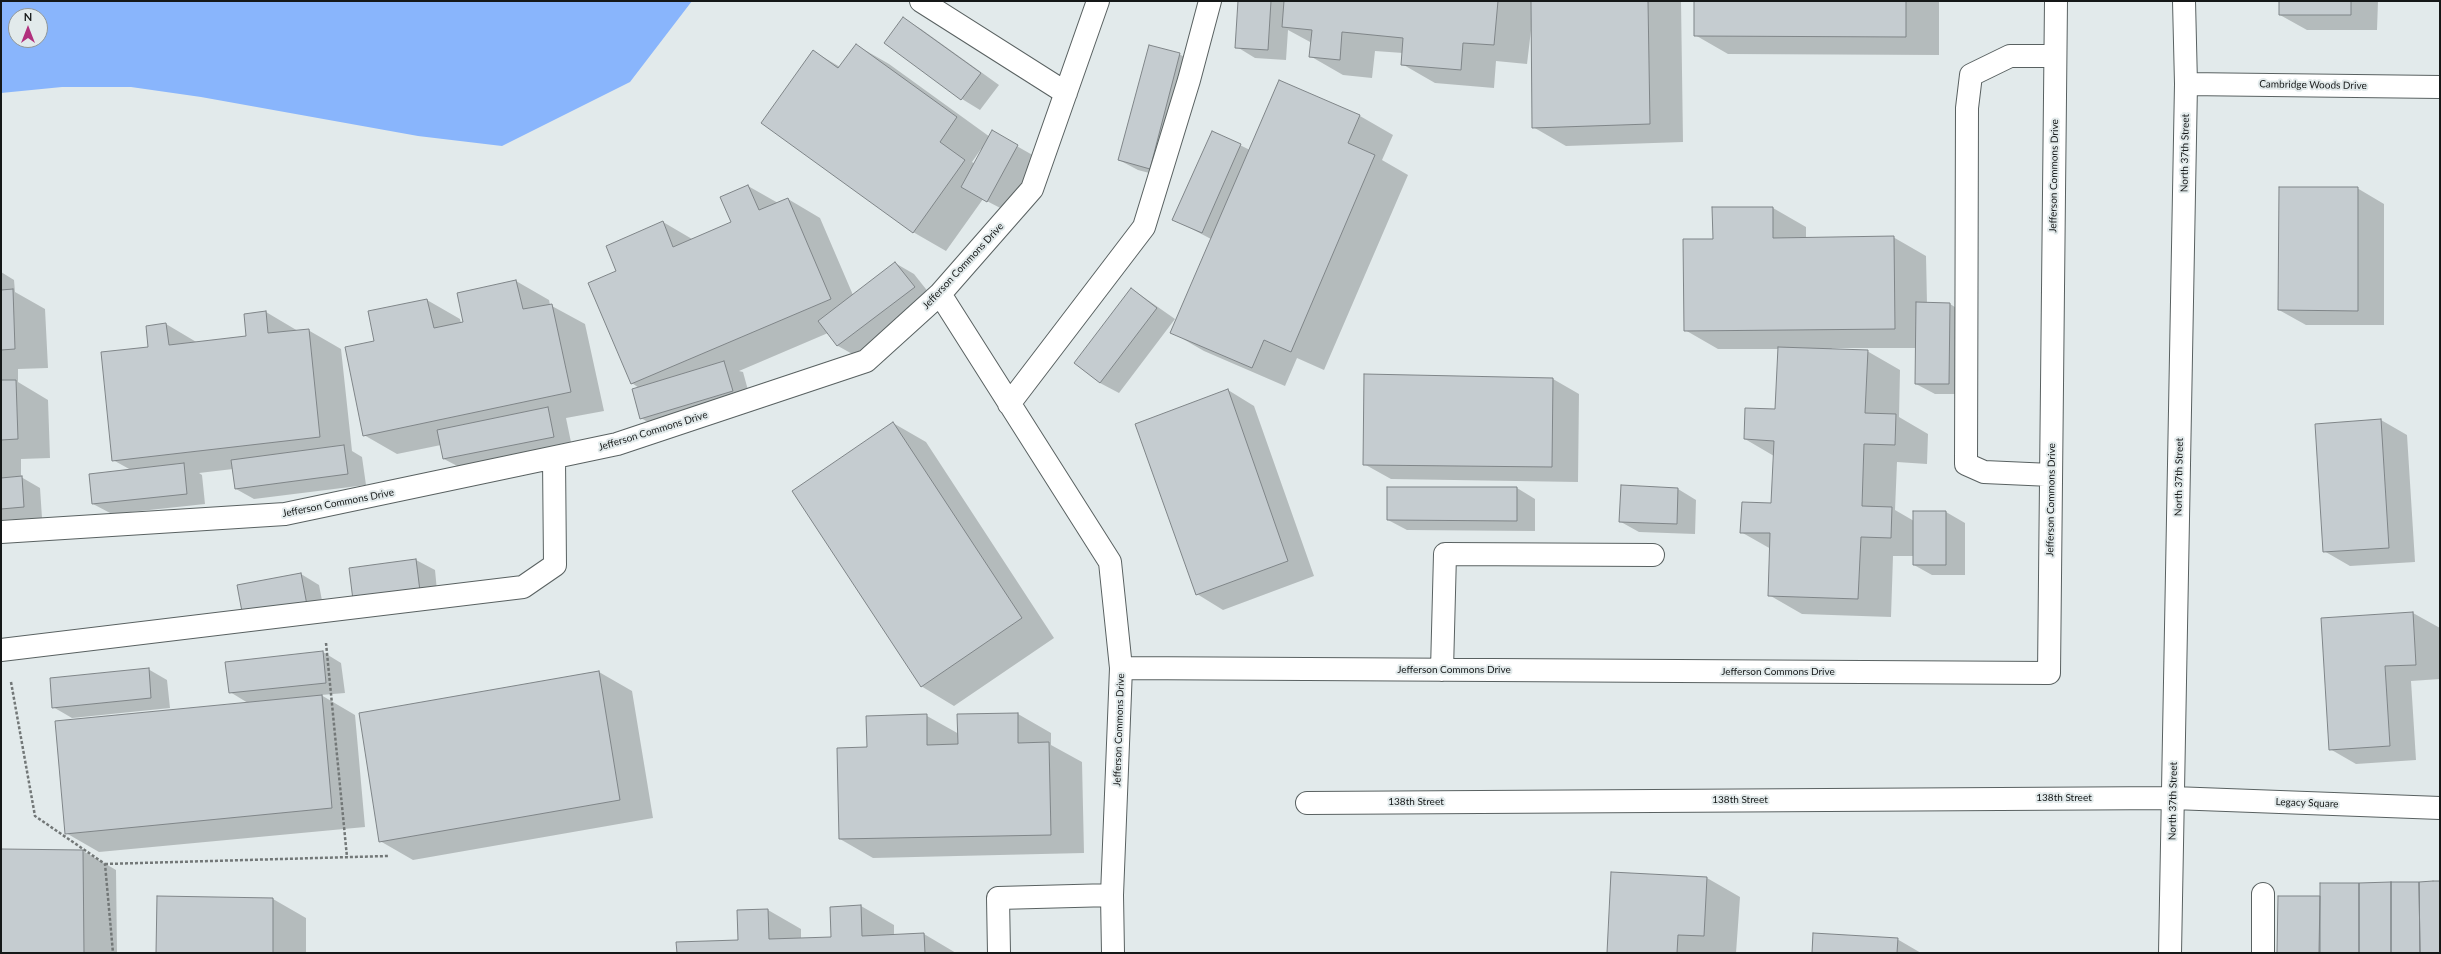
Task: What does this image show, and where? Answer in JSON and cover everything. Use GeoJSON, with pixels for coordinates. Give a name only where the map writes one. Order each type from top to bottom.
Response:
{"type":"FeatureCollection","features":[{"type":"Feature","properties":{"kind":"street"},"geometry":{"type":"LineString","coordinates":[[921,1],[1066,93]]}},
{"type":"Feature","properties":{"kind":"street","name":"Jefferson Commons Drive"},"geometry":{"type":"LineString","coordinates":[[1,532],[285,514],[554,459],[617,444],[866,361],[940,294],[1032,189],[1098,1]]}},
{"type":"Feature","properties":{"kind":"street"},"geometry":{"type":"LineString","coordinates":[[1009,404],[1144,227],[1189,80],[1210,1]]}},
{"type":"Feature","properties":{"kind":"street","name":"Jefferson Commons Drive"},"geometry":{"type":"LineString","coordinates":[[1113,953],[1112,895],[1121,668],[2049,673],[2056,1]]}},
{"type":"Feature","properties":{"kind":"street","name":"North 37th Street"},"geometry":{"type":"LineString","coordinates":[[2170,953],[2186,84],[2184,1]]}},
{"type":"Feature","properties":{"kind":"street"},"geometry":{"type":"LineString","coordinates":[[2051,475],[1984,472],[1966,464],[1967,108],[1971,75],[2010,56],[2055,56]]}},
{"type":"Feature","properties":{"kind":"street","name":"Cambridge Woods Drive"},"geometry":{"type":"LineString","coordinates":[[2186,84],[2440,87]]}},
{"type":"Feature","properties":{"kind":"street"},"geometry":{"type":"LineString","coordinates":[[940,294],[1110,562],[1121,668]]}},
{"type":"Feature","properties":{"kind":"street"},"geometry":{"type":"LineString","coordinates":[[3,650],[523,587],[555,565],[554,459]]}},
{"type":"Feature","properties":{"kind":"street"},"geometry":{"type":"LineString","coordinates":[[1442,670],[1445,554],[1653,556]]}},
{"type":"Feature","properties":{"kind":"street","name":"138th Street"},"geometry":{"type":"LineString","coordinates":[[1308,803],[2173,798]]}},
{"type":"Feature","properties":{"kind":"street","name":"Legacy Square"},"geometry":{"type":"LineString","coordinates":[[2173,798],[2440,808]]}},
{"type":"Feature","properties":{"kind":"street"},"geometry":{"type":"LineString","coordinates":[[2263,894],[2263,953]]}},
{"type":"Feature","properties":{"kind":"street"},"geometry":{"type":"LineString","coordinates":[[999,953],[998,898],[1112,895]]}},
{"type":"Feature","properties":{"kind":"path"},"geometry":{"type":"LineString","coordinates":[[323,611],[347,857]]}},
{"type":"Feature","properties":{"kind":"path"},"geometry":{"type":"LineString","coordinates":[[3,650],[35,816],[105,864],[388,856]]}},
{"type":"Feature","properties":{"kind":"path"},"geometry":{"type":"LineString","coordinates":[[105,864],[113,953]]}},
{"type":"Feature","properties":{"kind":"water"},"geometry":{"type":"Polygon","coordinates":[[[1,1],[692,1],[630,82],[502,146],[418,136],[201,97],[131,87],[62,87],[1,93],[1,1]]]}},
{"type":"Feature","properties":{"kind":"building"},"geometry":{"type":"Polygon","coordinates":[[[1238,1],[1271,1],[1268,50],[1235,48],[1238,1]]]}},
{"type":"Feature","properties":{"kind":"building"},"geometry":{"type":"Polygon","coordinates":[[[1284,1],[1498,1],[1494,45],[1463,43],[1461,70],[1401,65],[1403,38],[1342,32],[1340,60],[1309,57],[1312,30],[1282,27],[1284,1]]]}},
{"type":"Feature","properties":{"kind":"building"},"geometry":{"type":"Polygon","coordinates":[[[1531,1],[1648,1],[1650,124],[1532,128],[1531,1]]]}},
{"type":"Feature","properties":{"kind":"building"},"geometry":{"type":"Polygon","coordinates":[[[1694,1],[1906,1],[1906,37],[1694,36],[1694,1]]]}},
{"type":"Feature","properties":{"kind":"building"},"geometry":{"type":"Polygon","coordinates":[[[2279,1],[2351,1],[2351,15],[2279,15],[2279,1]]]}},
{"type":"Feature","properties":{"kind":"building"},"geometry":{"type":"Polygon","coordinates":[[[903,17],[981,73],[961,100],[884,43],[903,17]]]}},
{"type":"Feature","properties":{"kind":"building"},"geometry":{"type":"Polygon","coordinates":[[[856,44],[957,117],[940,142],[965,160],[913,233],[761,123],[813,50],[838,68],[856,44]]]}},
{"type":"Feature","properties":{"kind":"building"},"geometry":{"type":"Polygon","coordinates":[[[1149,45],[1180,53],[1150,169],[1118,160],[1149,45]]]}},
{"type":"Feature","properties":{"kind":"building"},"geometry":{"type":"Polygon","coordinates":[[[1279,80],[1360,115],[1348,143],[1375,155],[1291,352],[1264,340],[1252,368],[1170,333],[1279,80]]]}},
{"type":"Feature","properties":{"kind":"building"},"geometry":{"type":"Polygon","coordinates":[[[992,130],[1018,145],[987,202],[961,187],[992,130]]]}},
{"type":"Feature","properties":{"kind":"building"},"geometry":{"type":"Polygon","coordinates":[[[1212,131],[1241,144],[1202,233],[1172,220],[1212,131]]]}},
{"type":"Feature","properties":{"kind":"building"},"geometry":{"type":"Polygon","coordinates":[[[748,185],[759,210],[788,198],[831,299],[631,384],[588,283],[616,271],[606,246],[663,221],[673,247],[731,222],[720,197],[748,185]]]}},
{"type":"Feature","properties":{"kind":"building"},"geometry":{"type":"Polygon","coordinates":[[[2279,187],[2358,187],[2358,311],[2278,310],[2279,187]]]}},
{"type":"Feature","properties":{"kind":"building"},"geometry":{"type":"Polygon","coordinates":[[[1712,207],[1773,207],[1773,238],[1894,236],[1895,329],[1684,331],[1683,239],[1713,239],[1712,207]]]}},
{"type":"Feature","properties":{"kind":"building"},"geometry":{"type":"Polygon","coordinates":[[[895,262],[915,287],[837,346],[818,321],[895,262]]]}},
{"type":"Feature","properties":{"kind":"building"},"geometry":{"type":"Polygon","coordinates":[[[516,280],[523,309],[552,304],[571,392],[363,436],[345,347],[374,341],[368,311],[427,299],[434,328],[463,322],[457,293],[516,280]]]}},
{"type":"Feature","properties":{"kind":"building"},"geometry":{"type":"Polygon","coordinates":[[[1131,288],[1157,308],[1100,383],[1074,363],[1131,288]]]}},
{"type":"Feature","properties":{"kind":"building"},"geometry":{"type":"Polygon","coordinates":[[[13,289],[15,349],[1,350],[1,290],[13,289]]]}},
{"type":"Feature","properties":{"kind":"building"},"geometry":{"type":"Polygon","coordinates":[[[1916,302],[1950,303],[1949,384],[1915,384],[1916,302]]]}},
{"type":"Feature","properties":{"kind":"building"},"geometry":{"type":"Polygon","coordinates":[[[266,311],[268,333],[309,329],[320,437],[112,461],[101,352],[148,347],[146,326],[166,323],[169,345],[246,336],[244,314],[266,311]]]}},
{"type":"Feature","properties":{"kind":"building"},"geometry":{"type":"Polygon","coordinates":[[[1778,347],[1868,350],[1865,413],[1896,414],[1895,445],[1864,444],[1862,506],[1892,507],[1891,538],[1861,537],[1858,599],[1768,596],[1770,533],[1740,533],[1742,502],[1771,503],[1774,441],[1744,439],[1745,408],[1775,409],[1778,347]]]}},
{"type":"Feature","properties":{"kind":"building"},"geometry":{"type":"Polygon","coordinates":[[[724,361],[733,391],[640,419],[632,389],[724,361]]]}},
{"type":"Feature","properties":{"kind":"building"},"geometry":{"type":"Polygon","coordinates":[[[1364,374],[1553,378],[1552,467],[1363,465],[1364,374]]]}},
{"type":"Feature","properties":{"kind":"building"},"geometry":{"type":"Polygon","coordinates":[[[1,380],[16,380],[18,439],[1,440],[1,380]]]}},
{"type":"Feature","properties":{"kind":"building"},"geometry":{"type":"Polygon","coordinates":[[[1228,389],[1288,561],[1196,595],[1135,424],[1228,389]]]}},
{"type":"Feature","properties":{"kind":"building"},"geometry":{"type":"Polygon","coordinates":[[[548,407],[554,437],[443,459],[437,430],[548,407]]]}},
{"type":"Feature","properties":{"kind":"building"},"geometry":{"type":"Polygon","coordinates":[[[2381,419],[2389,548],[2323,552],[2315,424],[2381,419]]]}},
{"type":"Feature","properties":{"kind":"building"},"geometry":{"type":"Polygon","coordinates":[[[893,422],[1022,618],[921,687],[792,491],[893,422]]]}},
{"type":"Feature","properties":{"kind":"building"},"geometry":{"type":"Polygon","coordinates":[[[344,445],[348,474],[235,489],[231,460],[344,445]]]}},
{"type":"Feature","properties":{"kind":"building"},"geometry":{"type":"Polygon","coordinates":[[[184,463],[187,494],[92,504],[89,474],[184,463]]]}},
{"type":"Feature","properties":{"kind":"building"},"geometry":{"type":"Polygon","coordinates":[[[22,476],[24,507],[1,509],[1,478],[22,476]]]}},
{"type":"Feature","properties":{"kind":"building"},"geometry":{"type":"Polygon","coordinates":[[[1621,485],[1678,488],[1677,524],[1619,522],[1621,485]]]}},
{"type":"Feature","properties":{"kind":"building"},"geometry":{"type":"Polygon","coordinates":[[[1387,487],[1517,487],[1517,521],[1387,520],[1387,487]]]}},
{"type":"Feature","properties":{"kind":"building"},"geometry":{"type":"Polygon","coordinates":[[[1913,511],[1946,511],[1946,565],[1913,565],[1913,511]]]}},
{"type":"Feature","properties":{"kind":"building"},"geometry":{"type":"Polygon","coordinates":[[[416,559],[420,591],[353,600],[349,568],[416,559]]]}},
{"type":"Feature","properties":{"kind":"building"},"geometry":{"type":"Polygon","coordinates":[[[301,573],[307,605],[243,617],[237,585],[301,573]]]}},
{"type":"Feature","properties":{"kind":"building"},"geometry":{"type":"Polygon","coordinates":[[[2413,612],[2416,665],[2385,666],[2390,746],[2329,750],[2321,618],[2413,612]]]}},
{"type":"Feature","properties":{"kind":"building"},"geometry":{"type":"Polygon","coordinates":[[[323,651],[326,683],[229,693],[225,662],[323,651]]]}},
{"type":"Feature","properties":{"kind":"building"},"geometry":{"type":"Polygon","coordinates":[[[149,668],[151,698],[52,708],[50,678],[149,668]]]}},
{"type":"Feature","properties":{"kind":"building"},"geometry":{"type":"Polygon","coordinates":[[[599,671],[620,800],[379,842],[359,713],[599,671]]]}},
{"type":"Feature","properties":{"kind":"building"},"geometry":{"type":"Polygon","coordinates":[[[322,695],[332,808],[65,834],[55,721],[322,695]]]}},
{"type":"Feature","properties":{"kind":"building"},"geometry":{"type":"Polygon","coordinates":[[[1018,713],[1018,743],[1049,742],[1051,835],[839,839],[837,748],[867,747],[866,716],[927,714],[927,745],[958,744],[957,714],[1018,713]]]}},
{"type":"Feature","properties":{"kind":"building"},"geometry":{"type":"Polygon","coordinates":[[[1,849],[83,850],[84,953],[1,953],[1,849]]]}},
{"type":"Feature","properties":{"kind":"building"},"geometry":{"type":"Polygon","coordinates":[[[1611,872],[1707,877],[1704,936],[1678,935],[1677,953],[1607,953],[1611,872]]]}},
{"type":"Feature","properties":{"kind":"building"},"geometry":{"type":"Polygon","coordinates":[[[2440,881],[2440,953],[2420,953],[2419,882],[2440,881]]]}},
{"type":"Feature","properties":{"kind":"building"},"geometry":{"type":"Polygon","coordinates":[[[2391,882],[2419,882],[2420,953],[2391,953],[2391,882]]]}},
{"type":"Feature","properties":{"kind":"building"},"geometry":{"type":"Polygon","coordinates":[[[2391,882],[2391,953],[2359,953],[2359,883],[2391,882]]]}},
{"type":"Feature","properties":{"kind":"building"},"geometry":{"type":"Polygon","coordinates":[[[2320,883],[2359,883],[2359,953],[2320,953],[2320,883]]]}},
{"type":"Feature","properties":{"kind":"building"},"geometry":{"type":"Polygon","coordinates":[[[157,896],[273,898],[273,953],[156,953],[157,896]]]}},
{"type":"Feature","properties":{"kind":"building"},"geometry":{"type":"Polygon","coordinates":[[[2278,896],[2320,896],[2319,953],[2277,953],[2278,896]]]}},
{"type":"Feature","properties":{"kind":"building"},"geometry":{"type":"Polygon","coordinates":[[[861,905],[862,936],[924,933],[925,953],[677,953],[676,942],[738,940],[737,910],[768,909],[769,939],[831,937],[830,907],[861,905]]]}},
{"type":"Feature","properties":{"kind":"building"},"geometry":{"type":"Polygon","coordinates":[[[1813,933],[1898,938],[1897,953],[1812,953],[1813,933]]]}}]}
